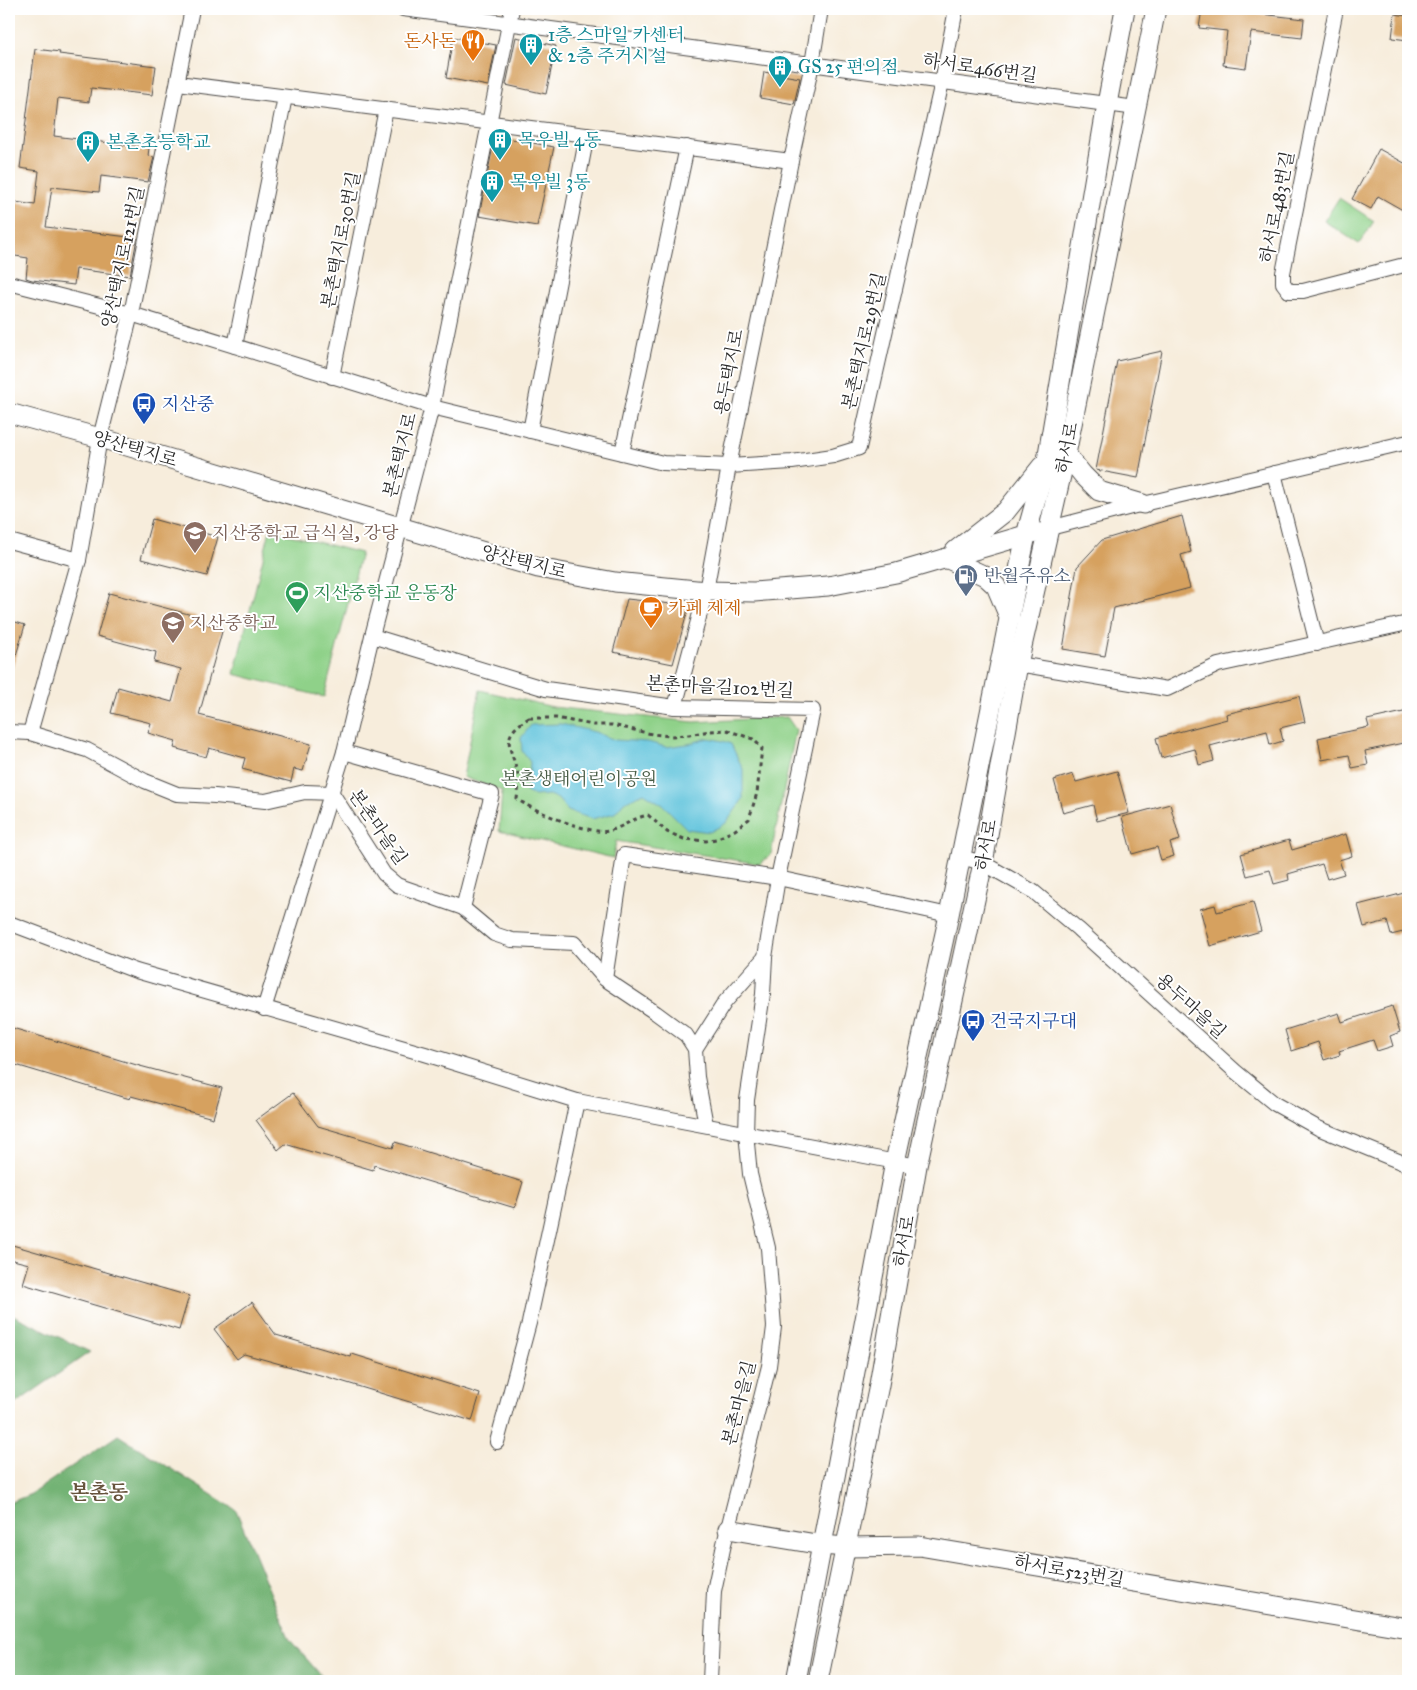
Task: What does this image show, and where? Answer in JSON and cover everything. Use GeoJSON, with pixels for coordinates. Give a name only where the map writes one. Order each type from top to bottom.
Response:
{"type":"FeatureCollection","features":[{"type":"Feature","properties":{"kind":"main road","name":"하서로"},"geometry":{"type":"LineString","coordinates":[[796,1681],[895,1162],[949,915],[1026,535],[1047,460],[1107,104],[1125,9]]}},
{"type":"Feature","properties":{"kind":"main road","name":"하서로"},"geometry":{"type":"LineString","coordinates":[[818,1681],[879,1386],[917,1166],[983,863],[1018,664],[1066,454],[1156,9]]}},
{"type":"Feature","properties":{"kind":"main road","name":"양산택지로"},"geometry":{"type":"LineString","coordinates":[[9,413],[100,438],[538,568],[614,582],[706,591],[754,592],[828,586],[896,573],[1050,528]]}},
{"type":"Feature","properties":{"kind":"main road"},"geometry":{"type":"LineString","coordinates":[[1066,454],[1082,475],[1099,490],[1143,504]]}},
{"type":"Feature","properties":{"kind":"main road"},"geometry":{"type":"LineString","coordinates":[[1010,619],[996,586],[986,576],[946,558],[1006,511],[1047,460]]}},
{"type":"Feature","properties":{"kind":"main road","name":"하서로523번길"},"geometry":{"type":"LineString","coordinates":[[728,1529],[822,1546],[920,1546],[1408,1628]]}},
{"type":"Feature","properties":{"kind":"street","name":"양산택지로121번길"},"geometry":{"type":"LineString","coordinates":[[79,560],[100,438],[131,314],[192,9]]}},
{"type":"Feature","properties":{"kind":"street","name":"하서로466번길"},"geometry":{"type":"LineString","coordinates":[[404,9],[1136,108]]}},
{"type":"Feature","properties":{"kind":"street","name":"본촌택지로"},"geometry":{"type":"LineString","coordinates":[[264,1009],[344,752],[372,636],[432,407],[512,9]]}},
{"type":"Feature","properties":{"kind":"street","name":"용두택지로"},"geometry":{"type":"LineString","coordinates":[[675,707],[706,591],[729,466],[812,64],[821,9]]}},
{"type":"Feature","properties":{"kind":"street","name":"본촌택지로29번길"},"geometry":{"type":"LineString","coordinates":[[432,407],[663,463],[729,466],[800,461],[833,456],[859,448],[942,82],[956,9]]}},
{"type":"Feature","properties":{"kind":"street","name":"하서로483번길"},"geometry":{"type":"LineString","coordinates":[[1336,9],[1283,273],[1283,283],[1289,292],[1303,291],[1408,264]]}},
{"type":"Feature","properties":{"kind":"street"},"geometry":{"type":"LineString","coordinates":[[178,83],[791,161]]}},
{"type":"Feature","properties":{"kind":"street"},"geometry":{"type":"LineString","coordinates":[[235,346],[285,97]]}},
{"type":"Feature","properties":{"kind":"street","name":"본촌택지로30번길"},"geometry":{"type":"LineString","coordinates":[[332,377],[386,110]]}},
{"type":"Feature","properties":{"kind":"street"},"geometry":{"type":"LineString","coordinates":[[530,431],[587,135]]}},
{"type":"Feature","properties":{"kind":"street"},"geometry":{"type":"LineString","coordinates":[[622,453],[687,147]]}},
{"type":"Feature","properties":{"kind":"street"},"geometry":{"type":"LineString","coordinates":[[9,283],[131,314],[432,407]]}},
{"type":"Feature","properties":{"kind":"street"},"geometry":{"type":"LineString","coordinates":[[1050,528],[1143,504],[1408,442]]}},
{"type":"Feature","properties":{"kind":"street"},"geometry":{"type":"LineString","coordinates":[[1274,473],[1317,644]]}},
{"type":"Feature","properties":{"kind":"street"},"geometry":{"type":"LineString","coordinates":[[9,541],[79,560],[30,734]]}},
{"type":"Feature","properties":{"kind":"street"},"geometry":{"type":"LineString","coordinates":[[1018,664],[1168,689],[1218,665],[1408,623]]}},
{"type":"Feature","properties":{"kind":"street","name":"본촌마을길102번길"},"geometry":{"type":"LineString","coordinates":[[372,636],[546,689],[675,707],[813,710],[778,878],[765,957],[763,994],[747,1100],[746,1133]]}},
{"type":"Feature","properties":{"kind":"street","name":"본촌마을길"},"geometry":{"type":"LineString","coordinates":[[9,732],[30,734],[87,750],[145,781],[177,794],[265,802],[305,792],[332,793],[384,874],[398,885],[463,908],[494,934],[512,940],[574,943],[605,979],[656,1012],[686,1035],[695,1049]]}},
{"type":"Feature","properties":{"kind":"street"},"geometry":{"type":"LineString","coordinates":[[344,752],[492,794],[463,908]]}},
{"type":"Feature","properties":{"kind":"street"},"geometry":{"type":"LineString","coordinates":[[605,979],[624,855],[778,878],[949,915]]}},
{"type":"Feature","properties":{"kind":"street","name":"용두마을길"},"geometry":{"type":"LineString","coordinates":[[961,857],[983,863],[1034,892],[1078,929],[1236,1072],[1276,1104],[1318,1128],[1408,1165]]}},
{"type":"Feature","properties":{"kind":"street"},"geometry":{"type":"LineString","coordinates":[[9,923],[136,971],[425,1054],[577,1101],[917,1166]]}},
{"type":"Feature","properties":{"kind":"street"},"geometry":{"type":"LineString","coordinates":[[706,1125],[697,1077],[695,1049],[725,1002],[765,957]]}},
{"type":"Feature","properties":{"kind":"street"},"geometry":{"type":"LineString","coordinates":[[497,1442],[528,1323],[577,1101]]}},
{"type":"Feature","properties":{"kind":"street","name":"본촌마을길"},"geometry":{"type":"LineString","coordinates":[[710,1681],[714,1591],[769,1366],[774,1327],[768,1248],[750,1174],[746,1133]]}},
{"type":"Feature","properties":{"kind":"path"},"geometry":{"type":"LineString","coordinates":[[529,718],[556,718],[593,725],[612,725],[670,736],[727,730],[753,739],[762,748],[757,793],[749,819],[735,830],[706,842],[684,839],[666,832],[648,815],[638,817],[607,832],[571,825],[524,804],[517,799],[519,777],[510,750],[510,736],[516,726],[529,718]]}},
{"type":"Feature","properties":{"kind":"green space"},"geometry":{"type":"Polygon","coordinates":[[[1339,198],[1374,221],[1359,244],[1324,221],[1339,198]]]}},
{"type":"Feature","properties":{"kind":"green space","name":"지산중학교 운동장"},"geometry":{"type":"Polygon","coordinates":[[[270,530],[361,553],[324,697],[234,674],[270,530]]]}},
{"type":"Feature","properties":{"kind":"green space","name":"본촌생태어린이공원"},"geometry":{"type":"Polygon","coordinates":[[[480,690],[553,707],[694,722],[787,717],[796,730],[771,854],[760,864],[616,841],[613,858],[499,831],[502,791],[463,777],[480,690]]]}},
{"type":"Feature","properties":{"kind":"green space"},"geometry":{"type":"Polygon","coordinates":[[[9,1313],[90,1352],[9,1408],[9,1313]]]}},
{"type":"Feature","properties":{"kind":"green space"},"geometry":{"type":"Polygon","coordinates":[[[118,1435],[236,1510],[290,1640],[326,1681],[9,1681],[9,1503],[31,1494],[118,1435]]]}},
{"type":"Feature","properties":{"kind":"water"},"geometry":{"type":"Polygon","coordinates":[[[561,724],[595,732],[615,740],[648,742],[666,747],[688,744],[708,738],[731,744],[743,769],[743,799],[726,823],[710,832],[687,829],[663,805],[644,793],[624,802],[615,813],[592,819],[568,811],[558,799],[549,795],[534,796],[526,792],[530,762],[522,751],[521,738],[531,725],[561,724]]]}},
{"type":"Feature","properties":{"kind":"building"},"geometry":{"type":"Polygon","coordinates":[[[1202,9],[1218,9],[1304,19],[1302,38],[1251,32],[1246,68],[1223,65],[1227,31],[1199,28],[1202,9]]]}},
{"type":"Feature","properties":{"kind":"building"},"geometry":{"type":"Polygon","coordinates":[[[1395,14],[1408,16],[1408,40],[1392,38],[1395,14]]]}},
{"type":"Feature","properties":{"kind":"building","name":"돈사돈"},"geometry":{"type":"Polygon","coordinates":[[[453,37],[496,45],[488,86],[446,78],[453,37]]]}},
{"type":"Feature","properties":{"kind":"building","name":"1층 스마일 카센터 & 2층 주거시설"},"geometry":{"type":"Polygon","coordinates":[[[516,37],[556,46],[546,94],[506,85],[516,37]]]}},
{"type":"Feature","properties":{"kind":"building","name":"본촌초등학교"},"geometry":{"type":"Polygon","coordinates":[[[35,49],[60,52],[59,54],[156,66],[152,95],[91,88],[89,102],[58,98],[54,136],[149,148],[148,156],[154,157],[148,182],[101,176],[99,192],[52,187],[46,227],[137,238],[130,276],[76,269],[74,285],[32,280],[26,278],[28,258],[9,255],[9,201],[35,205],[39,171],[20,168],[35,49]]]}},
{"type":"Feature","properties":{"kind":"building","name":"GS 25 편의점"},"geometry":{"type":"Polygon","coordinates":[[[764,72],[800,78],[794,104],[760,98],[764,72]]]}},
{"type":"Feature","properties":{"kind":"building"},"geometry":{"type":"Polygon","coordinates":[[[495,136],[554,147],[537,226],[479,216],[495,136]]]}},
{"type":"Feature","properties":{"kind":"building"},"geometry":{"type":"Polygon","coordinates":[[[1379,149],[1408,165],[1408,213],[1378,196],[1371,209],[1352,199],[1379,149]]]}},
{"type":"Feature","properties":{"kind":"building"},"geometry":{"type":"Polygon","coordinates":[[[1162,351],[1138,478],[1096,470],[1117,361],[1162,351]]]}},
{"type":"Feature","properties":{"kind":"building"},"geometry":{"type":"Polygon","coordinates":[[[1182,516],[1191,552],[1181,555],[1190,588],[1114,608],[1105,656],[1063,649],[1077,567],[1102,540],[1182,516]]]}},
{"type":"Feature","properties":{"kind":"building"},"geometry":{"type":"Polygon","coordinates":[[[152,519],[218,537],[207,576],[141,559],[152,519]]]}},
{"type":"Feature","properties":{"kind":"building","name":"지산중학교"},"geometry":{"type":"Polygon","coordinates":[[[109,593],[196,616],[195,621],[223,628],[199,715],[311,744],[303,771],[294,769],[291,782],[242,769],[245,758],[209,748],[206,757],[174,748],[176,741],[148,733],[151,723],[111,713],[118,687],[172,702],[181,669],[154,662],[156,652],[97,636],[109,593]]]}},
{"type":"Feature","properties":{"kind":"building","name":"카페 제제"},"geometry":{"type":"Polygon","coordinates":[[[627,599],[689,606],[673,664],[613,652],[627,599]]]}},
{"type":"Feature","properties":{"kind":"building"},"geometry":{"type":"Polygon","coordinates":[[[9,620],[25,625],[12,669],[9,669],[9,620]]]}},
{"type":"Feature","properties":{"kind":"building"},"geometry":{"type":"Polygon","coordinates":[[[1299,696],[1305,722],[1280,728],[1283,741],[1270,745],[1267,731],[1210,746],[1214,761],[1199,765],[1195,749],[1161,758],[1156,738],[1227,719],[1226,714],[1299,696]]]}},
{"type":"Feature","properties":{"kind":"building"},"geometry":{"type":"Polygon","coordinates":[[[1408,711],[1408,742],[1365,751],[1368,765],[1352,768],[1349,755],[1322,760],[1318,738],[1369,727],[1367,720],[1408,711]]]}},
{"type":"Feature","properties":{"kind":"building"},"geometry":{"type":"Polygon","coordinates":[[[1117,771],[1129,813],[1097,821],[1093,805],[1063,813],[1054,780],[1073,774],[1076,782],[1117,771]]]}},
{"type":"Feature","properties":{"kind":"building"},"geometry":{"type":"Polygon","coordinates":[[[1170,804],[1180,840],[1170,843],[1174,856],[1161,860],[1157,847],[1132,854],[1122,817],[1170,804]]]}},
{"type":"Feature","properties":{"kind":"building"},"geometry":{"type":"Polygon","coordinates":[[[1346,834],[1352,856],[1339,860],[1344,874],[1327,879],[1322,864],[1288,874],[1289,880],[1274,884],[1270,870],[1247,876],[1241,854],[1289,840],[1292,850],[1346,834]]]}},
{"type":"Feature","properties":{"kind":"building"},"geometry":{"type":"Polygon","coordinates":[[[1408,892],[1408,915],[1403,917],[1407,931],[1391,935],[1387,921],[1364,927],[1358,905],[1408,892]]]}},
{"type":"Feature","properties":{"kind":"building"},"geometry":{"type":"Polygon","coordinates":[[[1253,902],[1261,931],[1210,946],[1200,909],[1215,905],[1217,912],[1253,902]]]}},
{"type":"Feature","properties":{"kind":"building"},"geometry":{"type":"Polygon","coordinates":[[[1392,1006],[1400,1032],[1390,1036],[1393,1046],[1377,1051],[1373,1040],[1339,1051],[1340,1055],[1324,1060],[1318,1042],[1291,1051],[1285,1030],[1339,1013],[1342,1022],[1392,1006]]]}},
{"type":"Feature","properties":{"kind":"building"},"geometry":{"type":"Polygon","coordinates":[[[9,1027],[222,1088],[213,1118],[131,1096],[130,1099],[9,1063],[9,1027]]]}},
{"type":"Feature","properties":{"kind":"building"},"geometry":{"type":"Polygon","coordinates":[[[293,1093],[318,1126],[393,1148],[395,1142],[523,1182],[515,1208],[374,1165],[373,1170],[285,1144],[278,1150],[256,1120],[293,1093]]]}},
{"type":"Feature","properties":{"kind":"building"},"geometry":{"type":"Polygon","coordinates":[[[9,1244],[189,1296],[179,1330],[23,1284],[29,1264],[9,1259],[9,1244]]]}},
{"type":"Feature","properties":{"kind":"building"},"geometry":{"type":"Polygon","coordinates":[[[252,1302],[276,1335],[351,1357],[352,1354],[480,1394],[472,1421],[331,1378],[244,1354],[237,1359],[214,1329],[252,1302]]]}},
{"type":"Feature","properties":{"kind":"place","name":"돈사돈"},"geometry":{"type":"Point","coordinates":[473,62]}},
{"type":"Feature","properties":{"kind":"place","name":"1층 스마일 카센터 & 2층 주거시설"},"geometry":{"type":"Point","coordinates":[531,66]}},
{"type":"Feature","properties":{"kind":"place","name":"GS 25 편의점"},"geometry":{"type":"Point","coordinates":[780,88]}},
{"type":"Feature","properties":{"kind":"place","name":"목우빌 4동"},"geometry":{"type":"Point","coordinates":[500,161]}},
{"type":"Feature","properties":{"kind":"place","name":"본촌초등학교"},"geometry":{"type":"Point","coordinates":[88,163]}},
{"type":"Feature","properties":{"kind":"place","name":"목우빌 3동"},"geometry":{"type":"Point","coordinates":[492,203]}},
{"type":"Feature","properties":{"kind":"place","name":"지산중"},"geometry":{"type":"Point","coordinates":[144,425]}},
{"type":"Feature","properties":{"kind":"place","name":"지산중학교 급식실, 강당"},"geometry":{"type":"Point","coordinates":[195,554]}},
{"type":"Feature","properties":{"kind":"place","name":"반월주유소"},"geometry":{"type":"Point","coordinates":[966,597]}},
{"type":"Feature","properties":{"kind":"place","name":"지산중학교 운동장"},"geometry":{"type":"Point","coordinates":[297,614]}},
{"type":"Feature","properties":{"kind":"place","name":"카페 제제"},"geometry":{"type":"Point","coordinates":[651,629]}},
{"type":"Feature","properties":{"kind":"place","name":"지산중학교"},"geometry":{"type":"Point","coordinates":[173,644]}},
{"type":"Feature","properties":{"kind":"place","name":"건국지구대"},"geometry":{"type":"Point","coordinates":[973,1042]}},
{"type":"Feature","properties":{"kind":"district","name":"본촌동"},"geometry":{"type":"Point","coordinates":[99,1492]}}]}
